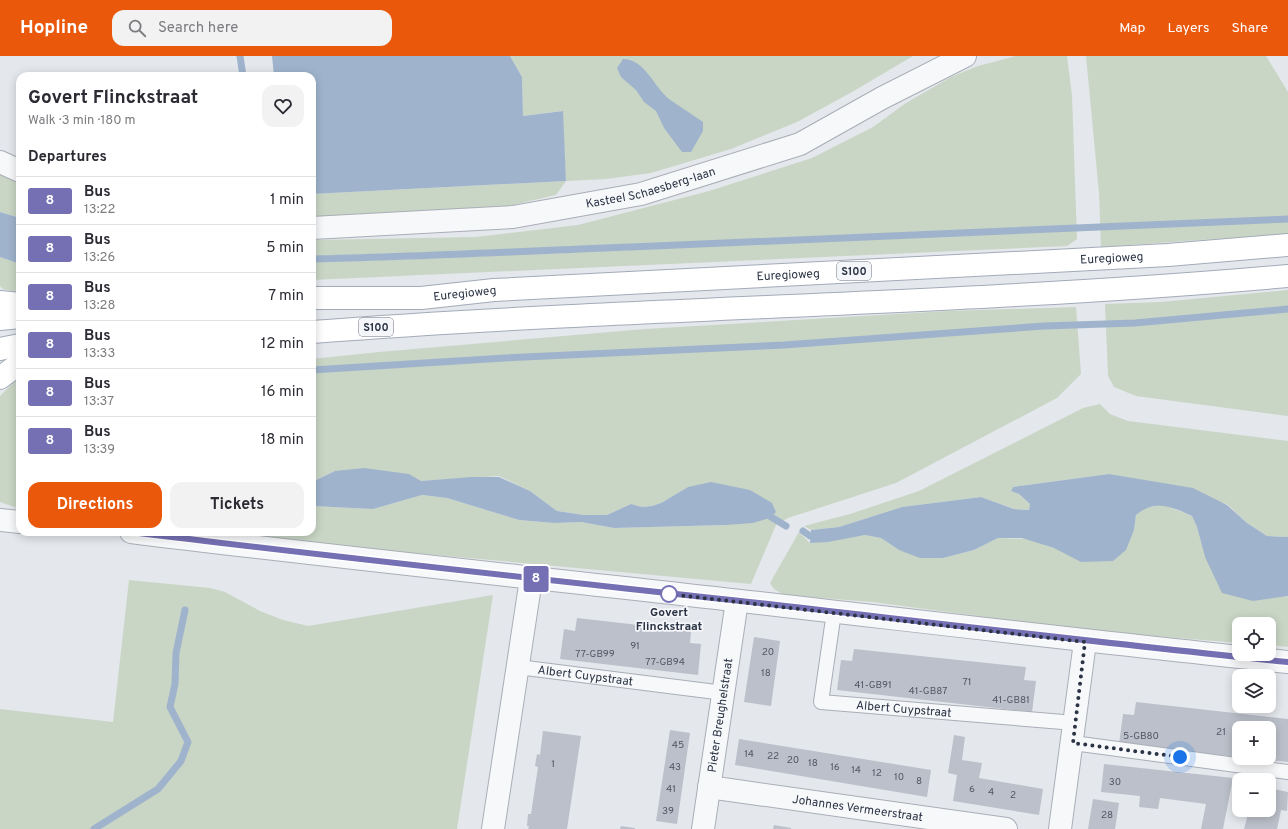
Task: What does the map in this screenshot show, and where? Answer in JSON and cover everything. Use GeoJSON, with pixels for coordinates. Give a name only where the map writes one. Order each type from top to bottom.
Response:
{"type":"FeatureCollection","features":[{"type":"Feature","properties":{"kind":"main road","name":"Euregioweg"},"geometry":{"type":"LineString","coordinates":[[316,298],[421,298],[501,290],[1168,255],[1288,245]]}},
{"type":"Feature","properties":{"kind":"main road","name":"Euregioweg"},"geometry":{"type":"LineString","coordinates":[[316,332],[440,322],[1026,295],[1179,286],[1288,276]]}},
{"type":"Feature","properties":{"kind":"main road"},"geometry":{"type":"LineString","coordinates":[[0,302],[16,304]]}},
{"type":"Feature","properties":{"kind":"main road"},"geometry":{"type":"LineString","coordinates":[[0,319],[16,317]]}},
{"type":"Feature","properties":{"kind":"main road"},"geometry":{"type":"LineString","coordinates":[[0,349],[16,346]]}},
{"type":"Feature","properties":{"kind":"street","name":"Kasteel Schaesberg-laan"},"geometry":{"type":"LineString","coordinates":[[316,228],[513,217],[641,194],[800,144],[882,98],[965,56]]}},
{"type":"Feature","properties":{"kind":"street"},"geometry":{"type":"LineString","coordinates":[[0,162],[16,169]]}},
{"type":"Feature","properties":{"kind":"street"},"geometry":{"type":"LineString","coordinates":[[0,520],[16,522]]}},
{"type":"Feature","properties":{"kind":"street"},"geometry":{"type":"LineString","coordinates":[[162,536],[296,553],[834,612],[1085,642],[1288,662]]}},
{"type":"Feature","properties":{"kind":"street"},"geometry":{"type":"LineString","coordinates":[[493,829],[531,579]]}},
{"type":"Feature","properties":{"kind":"street","name":"Pieter Breughelstraat"},"geometry":{"type":"LineString","coordinates":[[703,829],[724,693],[736,601]]}},
{"type":"Feature","properties":{"kind":"street"},"geometry":{"type":"LineString","coordinates":[[1060,829],[1085,642]]}},
{"type":"Feature","properties":{"kind":"street","name":"Johannes Vermeerstraat"},"geometry":{"type":"LineString","coordinates":[[710,787],[1006,829]]}},
{"type":"Feature","properties":{"kind":"lane","name":"Albert Cuypstraat"},"geometry":{"type":"LineString","coordinates":[[834,612],[821,702],[1074,733],[1288,772]]}},
{"type":"Feature","properties":{"kind":"lane","name":"Albert Cuypstraat"},"geometry":{"type":"LineString","coordinates":[[518,667],[724,693]]}},
{"type":"Feature","properties":{"kind":"green space"},"geometry":{"type":"Polygon","coordinates":[[[510,56],[913,56],[797,122],[731,149],[651,173],[606,179],[566,181],[562,111],[523,116],[522,77],[510,56]]]}},
{"type":"Feature","properties":{"kind":"green space"},"geometry":{"type":"Polygon","coordinates":[[[1016,56],[1067,56],[1072,95],[1077,239],[1067,246],[316,280],[316,240],[476,237],[578,225],[709,191],[812,158],[873,127],[906,103],[951,77],[978,66],[1016,56]]]}},
{"type":"Feature","properties":{"kind":"green space"},"geometry":{"type":"Polygon","coordinates":[[[1086,56],[1266,56],[1288,92],[1288,234],[1101,247],[1099,193],[1086,56]]]}},
{"type":"Feature","properties":{"kind":"green space"},"geometry":{"type":"Polygon","coordinates":[[[0,171],[16,177],[16,217],[0,212],[0,171]]]}},
{"type":"Feature","properties":{"kind":"green space"},"geometry":{"type":"Polygon","coordinates":[[[566,181],[556,195],[504,207],[316,218],[316,194],[566,181]]]}},
{"type":"Feature","properties":{"kind":"green space"},"geometry":{"type":"Polygon","coordinates":[[[0,257],[16,263],[16,292],[3,289],[0,286],[0,257]]]}},
{"type":"Feature","properties":{"kind":"green space"},"geometry":{"type":"Polygon","coordinates":[[[1288,290],[1288,416],[1136,396],[1114,387],[1108,376],[1105,304],[1161,302],[1288,290]]]}},
{"type":"Feature","properties":{"kind":"green space"},"geometry":{"type":"Polygon","coordinates":[[[1076,307],[1081,374],[1057,398],[896,483],[788,518],[776,525],[751,584],[272,540],[244,536],[316,536],[316,506],[373,509],[422,495],[447,498],[519,520],[554,523],[581,522],[614,528],[726,525],[688,487],[661,503],[652,506],[642,507],[631,504],[607,515],[585,515],[557,511],[530,491],[499,476],[421,481],[408,474],[335,471],[316,480],[316,359],[645,329],[948,311],[1076,307]]]}},
{"type":"Feature","properties":{"kind":"green space"},"geometry":{"type":"Polygon","coordinates":[[[16,380],[16,508],[0,502],[0,396],[16,380]]]}},
{"type":"Feature","properties":{"kind":"green space"},"geometry":{"type":"Polygon","coordinates":[[[1100,404],[1110,414],[1128,421],[1288,441],[1288,537],[1267,536],[1247,523],[1227,504],[1130,478],[1109,474],[1013,487],[1011,491],[1019,494],[1030,504],[1029,510],[1015,509],[981,497],[902,507],[839,527],[811,530],[804,526],[850,514],[919,491],[1083,408],[1100,404]]]}},
{"type":"Feature","properties":{"kind":"green space"},"geometry":{"type":"Polygon","coordinates":[[[1164,505],[1192,516],[1197,527],[1205,557],[1286,597],[1288,596],[1288,647],[1276,646],[1276,617],[1232,617],[1232,642],[1092,631],[872,602],[784,595],[774,589],[770,583],[799,532],[810,543],[865,535],[881,538],[899,550],[943,558],[974,550],[998,538],[1027,539],[1054,548],[1134,530],[1136,515],[1143,508],[1164,505]]]}},
{"type":"Feature","properties":{"kind":"green space"},"geometry":{"type":"Polygon","coordinates":[[[129,580],[210,588],[225,592],[260,611],[283,620],[308,626],[493,595],[457,829],[0,829],[0,709],[113,722],[129,580]]]}},
{"type":"Feature","properties":{"kind":"water"},"geometry":{"type":"Polygon","coordinates":[[[272,56],[510,56],[522,77],[523,116],[563,111],[566,181],[316,194],[316,72],[274,72],[272,56]]]}},
{"type":"Feature","properties":{"kind":"water"},"geometry":{"type":"Polygon","coordinates":[[[623,59],[631,60],[643,68],[669,99],[703,122],[703,131],[691,152],[682,152],[664,128],[656,111],[644,102],[636,90],[621,77],[617,68],[623,59]]]}},
{"type":"Feature","properties":{"kind":"water"},"geometry":{"type":"Polygon","coordinates":[[[0,212],[16,217],[16,263],[0,257],[0,212]]]}},
{"type":"Feature","properties":{"kind":"water"},"geometry":{"type":"Polygon","coordinates":[[[364,468],[409,474],[421,481],[471,477],[499,477],[530,491],[557,511],[584,515],[607,515],[631,504],[642,507],[652,506],[661,503],[688,487],[711,482],[750,490],[772,503],[776,512],[770,518],[753,523],[614,528],[581,522],[554,523],[519,520],[447,498],[422,495],[373,509],[316,506],[316,480],[335,471],[364,468]]]}},
{"type":"Feature","properties":{"kind":"water"},"geometry":{"type":"Polygon","coordinates":[[[1109,474],[1193,488],[1227,505],[1247,523],[1267,536],[1288,537],[1288,596],[1253,601],[1222,593],[1205,557],[1197,527],[1192,516],[1164,506],[1150,507],[1136,515],[1134,530],[1126,550],[1113,561],[1081,562],[1054,548],[1022,538],[998,538],[974,550],[943,558],[920,558],[899,550],[881,538],[865,535],[828,542],[810,543],[811,530],[839,527],[902,507],[981,497],[1014,509],[1029,510],[1030,504],[1019,494],[1011,491],[1013,487],[1109,474]]]}},
{"type":"Feature","properties":{"kind":"building"},"geometry":{"type":"Polygon","coordinates":[[[577,618],[691,631],[690,643],[701,644],[698,675],[560,659],[564,629],[575,631],[577,618]]]}},
{"type":"Feature","properties":{"kind":"building"},"geometry":{"type":"Polygon","coordinates":[[[754,637],[780,641],[771,706],[744,702],[754,637]]]}},
{"type":"Feature","properties":{"kind":"building"},"geometry":{"type":"Polygon","coordinates":[[[854,649],[1026,667],[1024,680],[1036,681],[1032,712],[837,690],[841,660],[852,661],[854,649]]]}},
{"type":"Feature","properties":{"kind":"building"},"geometry":{"type":"Polygon","coordinates":[[[1136,702],[1288,719],[1288,762],[1276,761],[1276,721],[1232,721],[1232,756],[1119,744],[1123,714],[1134,715],[1136,702]]]}},
{"type":"Feature","properties":{"kind":"building"},"geometry":{"type":"Polygon","coordinates":[[[670,730],[690,733],[677,824],[656,821],[670,730]]]}},
{"type":"Feature","properties":{"kind":"building"},"geometry":{"type":"Polygon","coordinates":[[[543,731],[581,736],[567,829],[528,829],[529,826],[527,826],[528,814],[531,814],[538,767],[535,766],[537,754],[540,755],[543,731]]]}},
{"type":"Feature","properties":{"kind":"building"},"geometry":{"type":"Polygon","coordinates":[[[954,735],[965,737],[962,760],[982,763],[979,778],[1043,789],[1039,815],[953,801],[957,775],[948,773],[954,735]]]}},
{"type":"Feature","properties":{"kind":"building"},"geometry":{"type":"Polygon","coordinates":[[[739,739],[931,770],[927,797],[735,765],[739,739]]]}},
{"type":"Feature","properties":{"kind":"building"},"geometry":{"type":"Polygon","coordinates":[[[1104,764],[1232,778],[1223,829],[1201,829],[1206,804],[1160,798],[1158,809],[1139,807],[1140,796],[1101,792],[1104,764]]]}},
{"type":"Feature","properties":{"kind":"building"},"geometry":{"type":"Polygon","coordinates":[[[1276,789],[1288,792],[1287,811],[1281,810],[1277,829],[1244,829],[1247,817],[1276,817],[1276,789]]]}},
{"type":"Feature","properties":{"kind":"building"},"geometry":{"type":"Polygon","coordinates":[[[1093,799],[1119,803],[1115,829],[1088,829],[1093,799]]]}},
{"type":"Feature","properties":{"kind":"building"},"geometry":{"type":"Polygon","coordinates":[[[774,825],[791,828],[791,829],[773,829],[774,825]]]}},
{"type":"Feature","properties":{"kind":"building"},"geometry":{"type":"Polygon","coordinates":[[[621,826],[635,828],[635,829],[620,829],[621,826]]]}},
{"type":"Feature","properties":{"kind":"waterway"},"geometry":{"type":"LineString","coordinates":[[240,56],[242,72]]}},
{"type":"Feature","properties":{"kind":"waterway"},"geometry":{"type":"LineString","coordinates":[[316,259],[877,238],[1288,219]]}},
{"type":"Feature","properties":{"kind":"waterway"},"geometry":{"type":"LineString","coordinates":[[316,370],[505,358],[784,345],[1044,326],[1135,323],[1288,309]]}},
{"type":"Feature","properties":{"kind":"waterway"},"geometry":{"type":"LineString","coordinates":[[771,517],[786,526]]}},
{"type":"Feature","properties":{"kind":"waterway"},"geometry":{"type":"LineString","coordinates":[[803,531],[810,536]]}},
{"type":"Feature","properties":{"kind":"waterway"},"geometry":{"type":"LineString","coordinates":[[94,829],[158,789],[181,761],[188,742],[170,707],[175,684],[176,653],[185,610]]}},
{"type":"Feature","properties":{"kind":"bus line","name":"8"},"geometry":{"type":"LineString","coordinates":[[162,536],[296,553],[758,603],[1085,642],[1288,662]]}},
{"type":"Feature","properties":{"kind":"place","name":"Govert Flinckstraat"},"geometry":{"type":"Point","coordinates":[669,594]}},
{"type":"Feature","properties":{"kind":"route"},"geometry":{"type":"LineString","coordinates":[[669,594],[758,603],[1085,642],[1073,743],[1180,757]]}}]}
